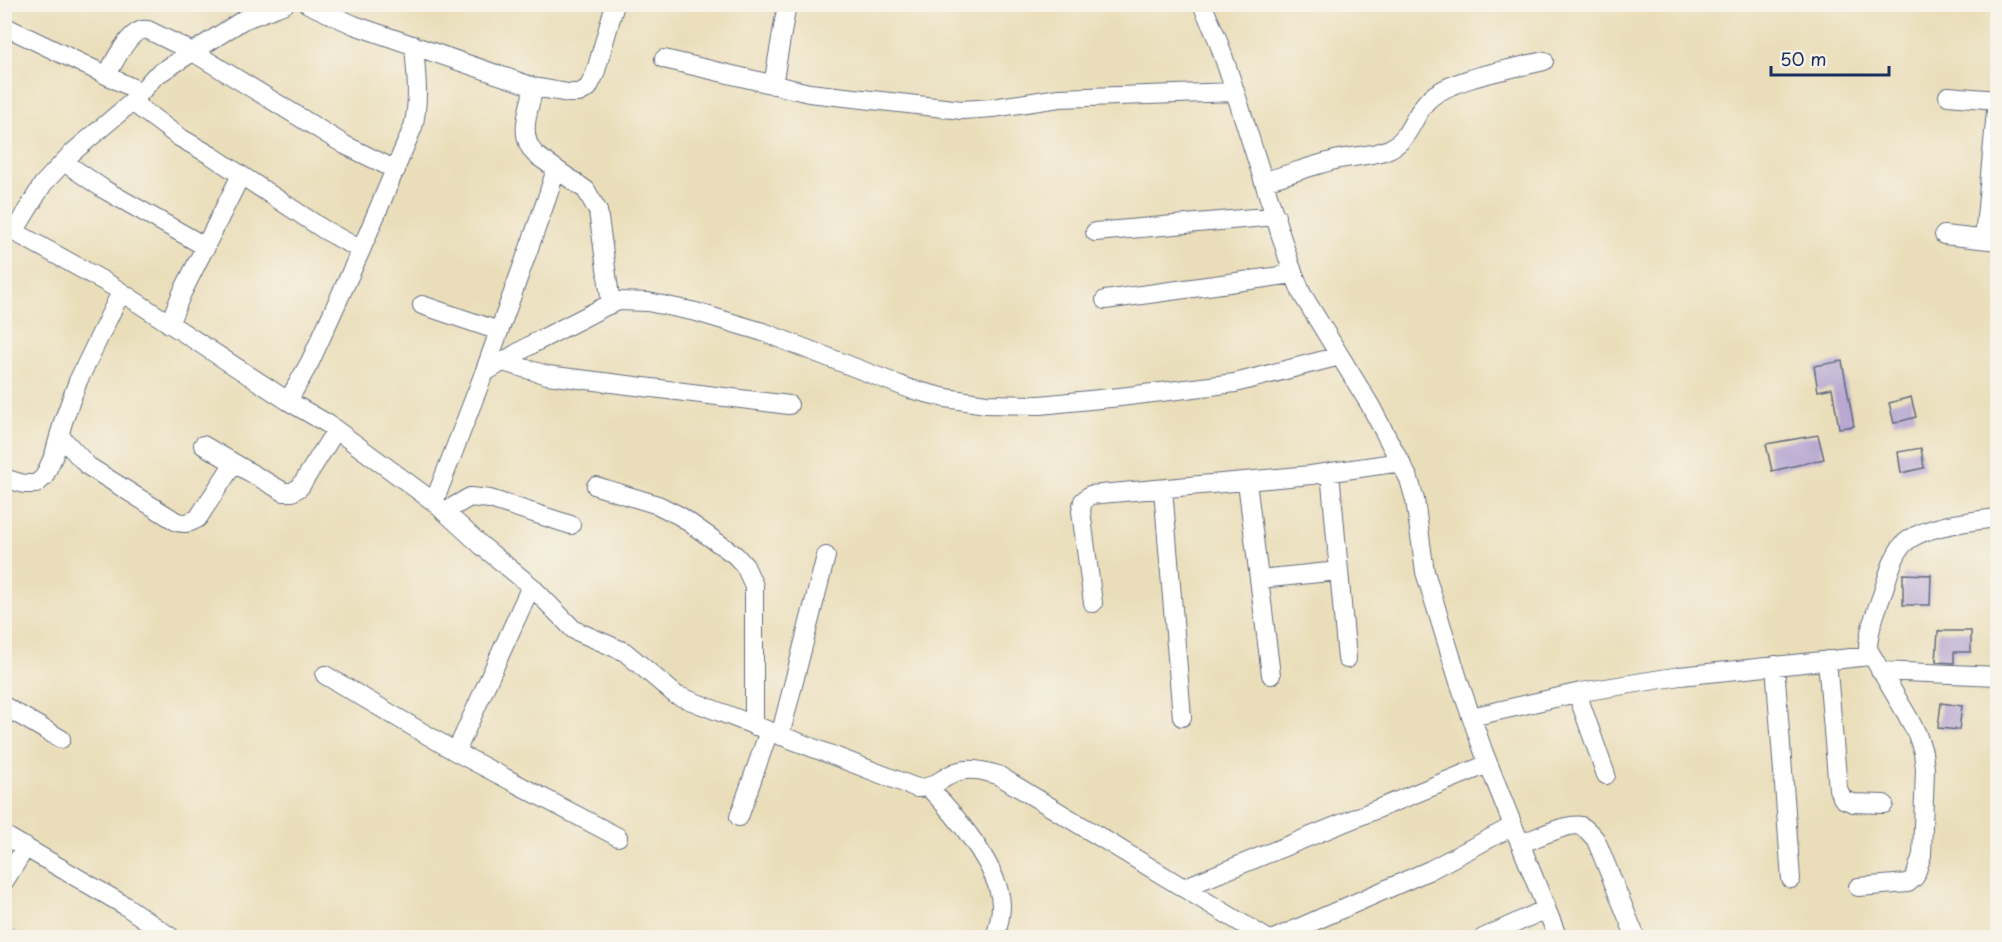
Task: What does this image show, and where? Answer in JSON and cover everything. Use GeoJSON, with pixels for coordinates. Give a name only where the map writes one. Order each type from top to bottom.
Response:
{"type":"FeatureCollection","features":[{"type":"Feature","properties":{"kind":"street"},"geometry":{"type":"LineString","coordinates":[[308,4],[354,25],[534,87],[568,93],[579,93],[588,88],[595,74],[615,4]]}},
{"type":"Feature","properties":{"kind":"street"},"geometry":{"type":"LineString","coordinates":[[773,85],[787,4]]}},
{"type":"Feature","properties":{"kind":"street"},"geometry":{"type":"LineString","coordinates":[[1202,4],[1217,38],[1302,294],[1401,462],[1415,500],[1425,572],[1471,717],[1558,938]]}},
{"type":"Feature","properties":{"kind":"street"},"geometry":{"type":"LineString","coordinates":[[274,6],[243,20],[155,76],[137,97],[64,162],[43,184],[9,229],[121,292],[336,430],[439,507],[531,586],[574,630],[625,652],[675,695],[917,788],[929,788],[957,772],[973,769],[998,775],[1266,938]]}},
{"type":"Feature","properties":{"kind":"street"},"geometry":{"type":"LineString","coordinates":[[4,26],[107,75],[137,97],[179,137],[323,229],[362,250]]}},
{"type":"Feature","properties":{"kind":"street"},"geometry":{"type":"LineString","coordinates":[[107,75],[128,40],[142,29],[193,52],[345,145],[396,170]]}},
{"type":"Feature","properties":{"kind":"street"},"geometry":{"type":"LineString","coordinates":[[288,401],[310,362],[362,250],[413,127],[417,113],[414,45]]}},
{"type":"Feature","properties":{"kind":"street"},"geometry":{"type":"LineString","coordinates":[[664,59],[809,93],[962,110],[993,108],[1059,98],[1235,92]]}},
{"type":"Feature","properties":{"kind":"street"},"geometry":{"type":"LineString","coordinates":[[1265,181],[1332,161],[1390,149],[1401,142],[1427,101],[1446,88],[1544,61]]}},
{"type":"Feature","properties":{"kind":"street"},"geometry":{"type":"LineString","coordinates":[[534,87],[525,126],[526,141],[529,149],[536,156],[586,190],[591,197],[598,211],[610,304]]}},
{"type":"Feature","properties":{"kind":"street"},"geometry":{"type":"LineString","coordinates":[[1944,235],[1991,240],[1997,100],[1948,96]]}},
{"type":"Feature","properties":{"kind":"street"},"geometry":{"type":"LineString","coordinates":[[64,162],[105,190],[206,247]]}},
{"type":"Feature","properties":{"kind":"street"},"geometry":{"type":"LineString","coordinates":[[439,507],[556,169]]}},
{"type":"Feature","properties":{"kind":"street"},"geometry":{"type":"LineString","coordinates":[[169,324],[241,175]]}},
{"type":"Feature","properties":{"kind":"street"},"geometry":{"type":"LineString","coordinates":[[1095,232],[1275,216]]}},
{"type":"Feature","properties":{"kind":"street"},"geometry":{"type":"LineString","coordinates":[[1105,300],[1294,274]]}},
{"type":"Feature","properties":{"kind":"street"},"geometry":{"type":"LineString","coordinates":[[4,478],[24,484],[36,484],[44,477],[54,455],[78,381],[121,292]]}},
{"type":"Feature","properties":{"kind":"street"},"geometry":{"type":"LineString","coordinates":[[484,374],[534,343],[620,301],[648,302],[696,312],[763,332],[910,389],[946,398],[986,404],[1040,405],[1235,383],[1340,356]]}},
{"type":"Feature","properties":{"kind":"street"},"geometry":{"type":"LineString","coordinates":[[422,305],[499,331]]}},
{"type":"Feature","properties":{"kind":"street"},"geometry":{"type":"LineString","coordinates":[[503,362],[547,375],[789,405]]}},
{"type":"Feature","properties":{"kind":"street"},"geometry":{"type":"LineString","coordinates":[[203,445],[284,492],[292,492],[300,487],[336,430]]}},
{"type":"Feature","properties":{"kind":"street"},"geometry":{"type":"LineString","coordinates":[[59,435],[88,465],[177,522],[184,524],[191,523],[198,518],[234,463]]}},
{"type":"Feature","properties":{"kind":"street"},"geometry":{"type":"LineString","coordinates":[[1093,603],[1081,511],[1083,501],[1090,495],[1247,482],[1401,462]]}},
{"type":"Feature","properties":{"kind":"street"},"geometry":{"type":"LineString","coordinates":[[1330,472],[1347,659]]}},
{"type":"Feature","properties":{"kind":"street"},"geometry":{"type":"LineString","coordinates":[[1247,482],[1270,675]]}},
{"type":"Feature","properties":{"kind":"street"},"geometry":{"type":"LineString","coordinates":[[596,486],[658,504],[681,516],[735,555],[745,566],[754,586],[768,731]]}},
{"type":"Feature","properties":{"kind":"street"},"geometry":{"type":"LineString","coordinates":[[1163,489],[1182,717]]}},
{"type":"Feature","properties":{"kind":"street"},"geometry":{"type":"LineString","coordinates":[[439,507],[470,497],[490,499],[571,525]]}},
{"type":"Feature","properties":{"kind":"street"},"geometry":{"type":"LineString","coordinates":[[1858,887],[1908,883],[1915,877],[1922,855],[1923,752],[1907,715],[1868,650],[1872,624],[1894,560],[1902,546],[1919,535],[1946,525],[1998,518]]}},
{"type":"Feature","properties":{"kind":"street"},"geometry":{"type":"LineString","coordinates":[[739,817],[826,556]]}},
{"type":"Feature","properties":{"kind":"street"},"geometry":{"type":"LineString","coordinates":[[1259,579],[1339,570]]}},
{"type":"Feature","properties":{"kind":"street"},"geometry":{"type":"LineString","coordinates":[[456,752],[531,586]]}},
{"type":"Feature","properties":{"kind":"street"},"geometry":{"type":"LineString","coordinates":[[1471,717],[1577,693],[1680,676],[1827,660],[1998,676]]}},
{"type":"Feature","properties":{"kind":"street"},"geometry":{"type":"LineString","coordinates":[[1827,660],[1838,789],[1843,799],[1884,804]]}},
{"type":"Feature","properties":{"kind":"street"},"geometry":{"type":"LineString","coordinates":[[1775,665],[1791,879]]}},
{"type":"Feature","properties":{"kind":"street"},"geometry":{"type":"LineString","coordinates":[[325,675],[456,752],[618,837]]}},
{"type":"Feature","properties":{"kind":"street"},"geometry":{"type":"LineString","coordinates":[[1577,693],[1605,775]]}},
{"type":"Feature","properties":{"kind":"street"},"geometry":{"type":"LineString","coordinates":[[4,706],[61,739]]}},
{"type":"Feature","properties":{"kind":"street"},"geometry":{"type":"LineString","coordinates":[[1183,888],[1488,764]]}},
{"type":"Feature","properties":{"kind":"street"},"geometry":{"type":"LineString","coordinates":[[929,788],[954,814],[989,866],[997,885],[1001,906],[995,938]]}},
{"type":"Feature","properties":{"kind":"street"},"geometry":{"type":"LineString","coordinates":[[1276,938],[1430,870],[1513,826]]}},
{"type":"Feature","properties":{"kind":"street"},"geometry":{"type":"LineString","coordinates":[[1520,844],[1571,826],[1581,826],[1588,831],[1596,840],[1636,938]]}},
{"type":"Feature","properties":{"kind":"street"},"geometry":{"type":"LineString","coordinates":[[4,835],[124,905],[172,938]]}},
{"type":"Feature","properties":{"kind":"street"},"geometry":{"type":"LineString","coordinates":[[4,882],[26,847]]}},
{"type":"Feature","properties":{"kind":"street"},"geometry":{"type":"LineString","coordinates":[[1483,938],[1546,909]]}},
{"type":"Feature","properties":{"kind":"street"},"geometry":{"type":"LineString","coordinates":[[4,934],[11,938]]}},
{"type":"Feature","properties":{"kind":"building"},"geometry":{"type":"Polygon","coordinates":[[[1842,361],[1854,426],[1839,428],[1832,388],[1818,391],[1814,366],[1842,361]]]}},
{"type":"Feature","properties":{"kind":"building"},"geometry":{"type":"Polygon","coordinates":[[[1911,397],[1916,417],[1894,423],[1889,403],[1911,397]]]}},
{"type":"Feature","properties":{"kind":"building"},"geometry":{"type":"Polygon","coordinates":[[[1818,435],[1824,459],[1772,471],[1766,444],[1818,435]]]}},
{"type":"Feature","properties":{"kind":"building"},"geometry":{"type":"Polygon","coordinates":[[[1921,448],[1924,468],[1901,473],[1898,452],[1921,448]]]}},
{"type":"Feature","properties":{"kind":"building"},"geometry":{"type":"Polygon","coordinates":[[[1903,574],[1931,575],[1930,605],[1903,605],[1903,574]]]}},
{"type":"Feature","properties":{"kind":"building"},"geometry":{"type":"Polygon","coordinates":[[[1938,631],[1971,631],[1971,652],[1954,652],[1954,663],[1936,662],[1938,631]]]}},
{"type":"Feature","properties":{"kind":"building"},"geometry":{"type":"Polygon","coordinates":[[[1941,703],[1962,706],[1959,730],[1938,728],[1941,703]]]}}]}
